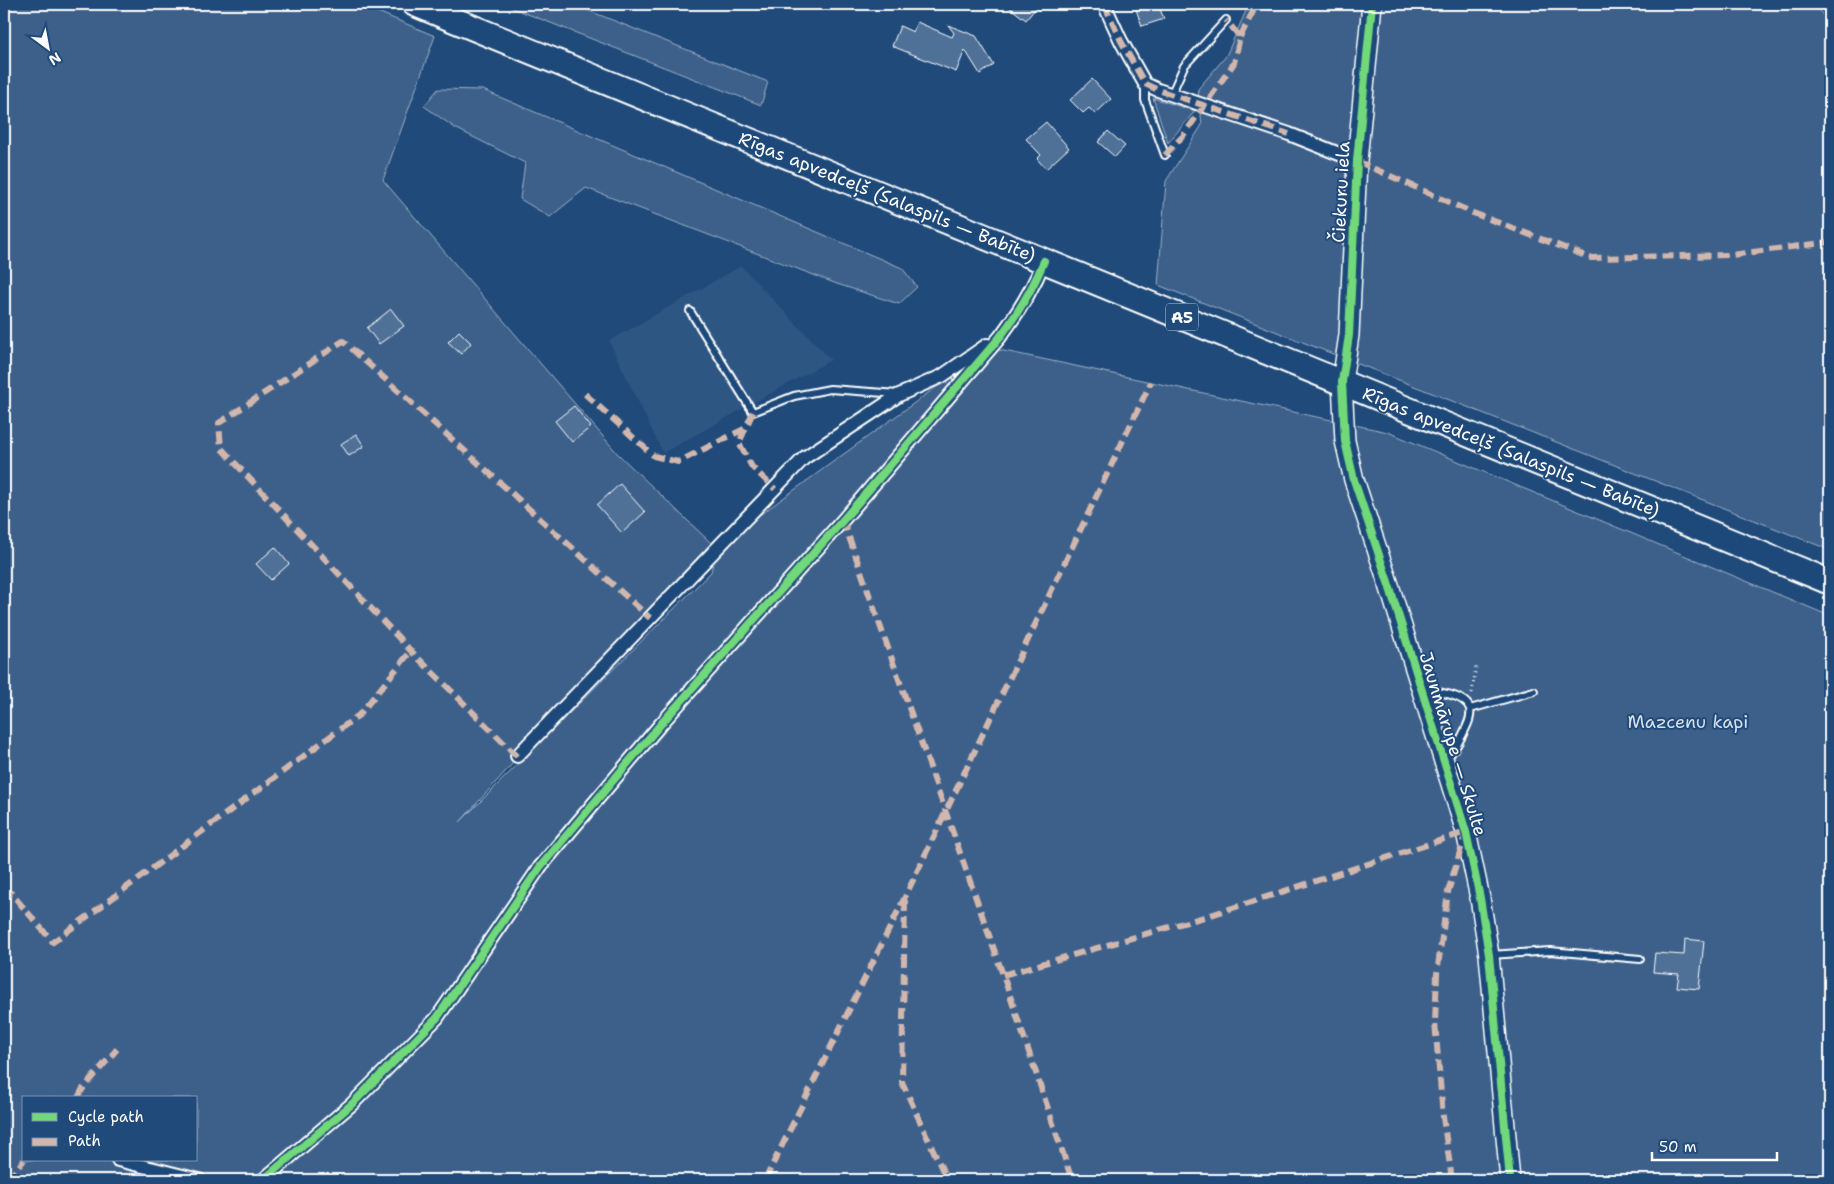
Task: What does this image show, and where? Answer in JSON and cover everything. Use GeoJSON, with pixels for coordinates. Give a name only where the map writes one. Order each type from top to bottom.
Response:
{"type":"FeatureCollection","features":[{"type":"Feature","properties":{"kind":"highway","name":"Rīgas apvedceļš (Salaspils — Babīte)"},"geometry":{"type":"LineString","coordinates":[[415,4],[1830,582]]}},
{"type":"Feature","properties":{"kind":"main road","name":"Čiekuru iela"},"geometry":{"type":"LineString","coordinates":[[1342,382],[1349,335],[1358,161],[1372,4]]}},
{"type":"Feature","properties":{"kind":"main road","name":"Jaunmārupe — Skulte"},"geometry":{"type":"LineString","coordinates":[[1342,382],[1345,441],[1354,480],[1466,832],[1480,898],[1489,955],[1510,1180]]}},
{"type":"Feature","properties":{"kind":"street"},"geometry":{"type":"LineString","coordinates":[[1104,4],[1145,84],[1171,95],[1289,134],[1358,161]]}},
{"type":"Feature","properties":{"kind":"street"},"geometry":{"type":"LineString","coordinates":[[263,1180],[352,1104],[436,1018],[540,867],[660,725],[843,520],[1000,337],[1022,307],[1044,261]]}},
{"type":"Feature","properties":{"kind":"street"},"geometry":{"type":"LineString","coordinates":[[517,756],[804,458],[900,394],[942,376],[1000,337]]}},
{"type":"Feature","properties":{"kind":"street"},"geometry":{"type":"LineString","coordinates":[[126,1162],[199,1180]]}},
{"type":"Feature","properties":{"kind":"lane"},"geometry":{"type":"LineString","coordinates":[[1171,95],[1184,66],[1226,20]]}},
{"type":"Feature","properties":{"kind":"lane"},"geometry":{"type":"LineString","coordinates":[[1145,84],[1145,100],[1165,155]]}},
{"type":"Feature","properties":{"kind":"lane"},"geometry":{"type":"LineString","coordinates":[[690,311],[753,412],[794,396],[830,389],[900,394]]}},
{"type":"Feature","properties":{"kind":"lane"},"geometry":{"type":"LineString","coordinates":[[1422,691],[1436,690],[1451,694],[1465,703],[1470,709],[1470,720],[1454,752],[1444,761]]}},
{"type":"Feature","properties":{"kind":"lane"},"geometry":{"type":"LineString","coordinates":[[1470,709],[1534,692]]}},
{"type":"Feature","properties":{"kind":"lane"},"geometry":{"type":"LineString","coordinates":[[1489,955],[1550,952],[1640,959]]}},
{"type":"Feature","properties":{"kind":"path"},"geometry":{"type":"LineString","coordinates":[[1470,709],[1476,666]]}},
{"type":"Feature","properties":{"kind":"shaded area"},"geometry":{"type":"Polygon","coordinates":[[[741,266],[831,360],[663,453],[609,341],[741,266]]]}},
{"type":"Feature","properties":{"kind":"green space","name":"Mazcenu kapi"},"geometry":{"type":"Polygon","coordinates":[[[4,4],[359,4],[435,36],[383,180],[618,454],[711,543],[460,822],[711,572],[717,546],[990,348],[1388,432],[1830,616],[1830,1180],[4,1180],[4,4]]]}},
{"type":"Feature","properties":{"kind":"green space"},"geometry":{"type":"Polygon","coordinates":[[[502,4],[572,4],[768,82],[761,105],[502,4]]]}},
{"type":"Feature","properties":{"kind":"green space"},"geometry":{"type":"Polygon","coordinates":[[[1249,4],[1813,4],[1830,23],[1830,550],[1158,285],[1166,181],[1202,125],[1198,89],[1226,56],[1249,4]]]}},
{"type":"Feature","properties":{"kind":"green space"},"geometry":{"type":"Polygon","coordinates":[[[438,89],[483,90],[902,268],[917,287],[899,304],[837,284],[586,188],[550,217],[520,199],[525,163],[455,128],[424,106],[438,89]]]}},
{"type":"Feature","properties":{"kind":"green space"},"geometry":{"type":"Polygon","coordinates":[[[1153,98],[1195,111],[1168,143],[1153,98]]]}},
{"type":"Feature","properties":{"kind":"building"},"geometry":{"type":"Polygon","coordinates":[[[1005,4],[1039,4],[1026,20],[1005,4]]]}},
{"type":"Feature","properties":{"kind":"building"},"geometry":{"type":"Polygon","coordinates":[[[1134,4],[1158,4],[1164,19],[1142,26],[1134,4]]]}},
{"type":"Feature","properties":{"kind":"building"},"geometry":{"type":"Polygon","coordinates":[[[917,22],[952,37],[954,33],[948,25],[976,36],[994,65],[980,74],[965,50],[956,72],[892,46],[900,26],[913,32],[917,22]]]}},
{"type":"Feature","properties":{"kind":"building"},"geometry":{"type":"Polygon","coordinates":[[[1092,79],[1111,99],[1095,114],[1089,108],[1083,113],[1070,100],[1092,79]]]}},
{"type":"Feature","properties":{"kind":"building"},"geometry":{"type":"Polygon","coordinates":[[[1046,122],[1069,148],[1046,169],[1037,159],[1041,155],[1026,139],[1046,122]]]}},
{"type":"Feature","properties":{"kind":"building"},"geometry":{"type":"Polygon","coordinates":[[[1108,131],[1125,146],[1115,157],[1098,142],[1108,131]]]}},
{"type":"Feature","properties":{"kind":"building"},"geometry":{"type":"Polygon","coordinates":[[[391,309],[404,326],[379,344],[367,328],[391,309]]]}},
{"type":"Feature","properties":{"kind":"building"},"geometry":{"type":"Polygon","coordinates":[[[459,331],[471,343],[461,354],[448,342],[459,331]]]}},
{"type":"Feature","properties":{"kind":"building"},"geometry":{"type":"Polygon","coordinates":[[[574,406],[591,427],[572,442],[555,421],[574,406]]]}},
{"type":"Feature","properties":{"kind":"building"},"geometry":{"type":"Polygon","coordinates":[[[356,434],[364,446],[349,456],[341,444],[356,434]]]}},
{"type":"Feature","properties":{"kind":"building"},"geometry":{"type":"Polygon","coordinates":[[[620,484],[645,512],[622,533],[597,505],[620,484]]]}},
{"type":"Feature","properties":{"kind":"building"},"geometry":{"type":"Polygon","coordinates":[[[275,547],[289,564],[271,580],[256,564],[275,547]]]}},
{"type":"Feature","properties":{"kind":"building"},"geometry":{"type":"Polygon","coordinates":[[[1685,939],[1704,941],[1699,989],[1677,987],[1679,974],[1653,972],[1655,953],[1684,955],[1685,939]]]}},
{"type":"Feature","properties":{"kind":"marked path"},"geometry":{"type":"LineString","coordinates":[[1104,4],[1121,41],[1145,84],[1289,134]]}},
{"type":"Feature","properties":{"kind":"marked path"},"geometry":{"type":"LineString","coordinates":[[1240,37],[1257,4]]}},
{"type":"Feature","properties":{"kind":"marked path"},"geometry":{"type":"LineString","coordinates":[[1165,155],[1183,136],[1234,63],[1240,37],[1226,20]]}},
{"type":"Feature","properties":{"kind":"marked path"},"geometry":{"type":"LineString","coordinates":[[1357,161],[1473,213],[1591,258],[1731,255],[1830,242]]}},
{"type":"Feature","properties":{"kind":"marked path"},"geometry":{"type":"LineString","coordinates":[[517,756],[411,651],[221,448],[219,423],[343,341],[650,618]]}},
{"type":"Feature","properties":{"kind":"marked path"},"geometry":{"type":"LineString","coordinates":[[765,1180],[905,897],[1151,382]]}},
{"type":"Feature","properties":{"kind":"marked path"},"geometry":{"type":"LineString","coordinates":[[585,394],[654,456],[678,462],[746,428]]}},
{"type":"Feature","properties":{"kind":"marked path"},"geometry":{"type":"LineString","coordinates":[[753,412],[739,443],[752,467],[775,489]]}},
{"type":"Feature","properties":{"kind":"marked path"},"geometry":{"type":"LineString","coordinates":[[843,520],[1003,975],[1072,1180]]}},
{"type":"Feature","properties":{"kind":"marked path"},"geometry":{"type":"LineString","coordinates":[[4,901],[11,893],[53,942],[359,715],[411,651]]}},
{"type":"Feature","properties":{"kind":"marked path"},"geometry":{"type":"LineString","coordinates":[[1003,975],[1208,916],[1466,832]]}},
{"type":"Feature","properties":{"kind":"marked path"},"geometry":{"type":"LineString","coordinates":[[1452,1180],[1443,1117],[1435,1022],[1437,974],[1448,892],[1465,835]]}},
{"type":"Feature","properties":{"kind":"marked path"},"geometry":{"type":"LineString","coordinates":[[905,900],[902,1082],[947,1180]]}},
{"type":"Feature","properties":{"kind":"marked path"},"geometry":{"type":"LineString","coordinates":[[79,1096],[117,1049]]}},
{"type":"Feature","properties":{"kind":"marked path"},"geometry":{"type":"LineString","coordinates":[[8,1180],[22,1162]]}},
{"type":"Feature","properties":{"kind":"cycle path"},"geometry":{"type":"LineString","coordinates":[[1372,4],[1357,161],[1349,335],[1342,382],[1345,441],[1354,480],[1389,585],[1466,832],[1480,898],[1489,955],[1510,1180]]}},
{"type":"Feature","properties":{"kind":"cycle path"},"geometry":{"type":"LineString","coordinates":[[263,1180],[352,1104],[437,1018],[540,867],[660,725],[843,520],[1000,337],[1025,300],[1044,261]]}}]}
